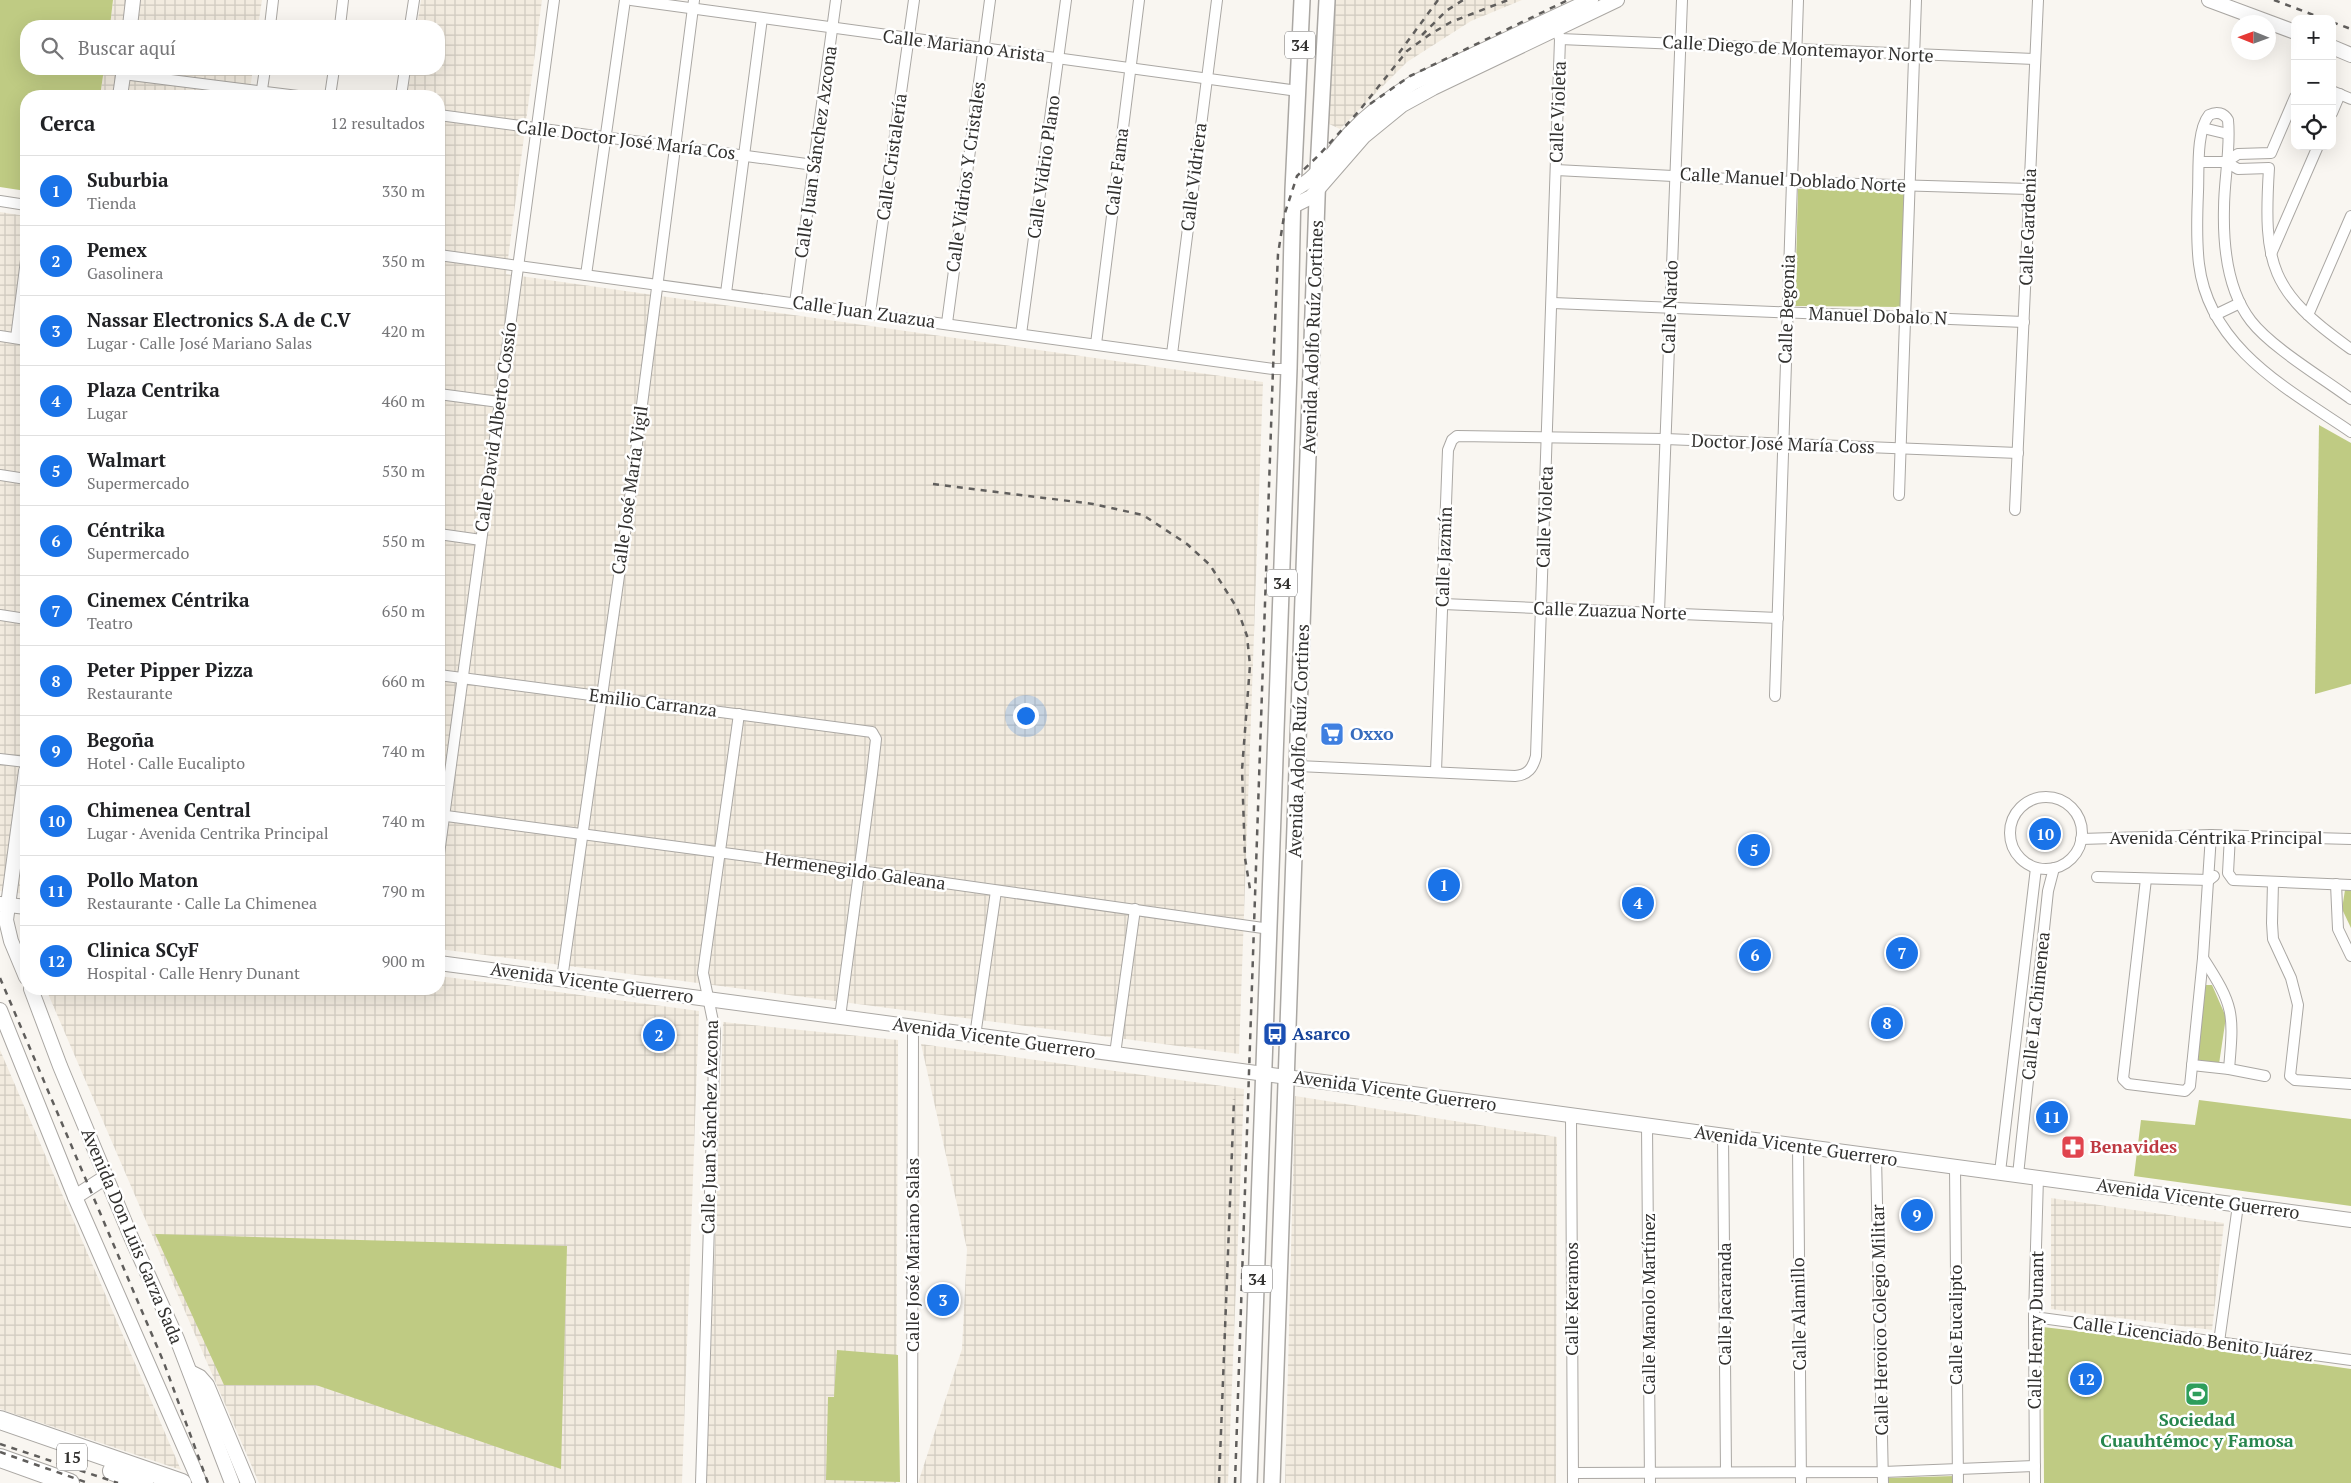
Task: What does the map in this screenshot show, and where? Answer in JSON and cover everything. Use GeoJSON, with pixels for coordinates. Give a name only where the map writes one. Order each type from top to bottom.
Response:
{"type":"FeatureCollection","features":[{"type":"Feature","properties":{"kind":"highway"},"geometry":{"type":"LineString","coordinates":[[0,1420],[182,1483]]}},
{"type":"Feature","properties":{"kind":"highway","name":"15"},"geometry":{"type":"LineString","coordinates":[[0,1432],[144,1483]]}},
{"type":"Feature","properties":{"kind":"highway","name":"15"},"geometry":{"type":"LineString","coordinates":[[0,1458],[70,1483]]}},
{"type":"Feature","properties":{"kind":"highway"},"geometry":{"type":"LineString","coordinates":[[0,1468],[42,1483]]}},
{"type":"Feature","properties":{"kind":"main road"},"geometry":{"type":"LineString","coordinates":[[131,20],[133,0]]}},
{"type":"Feature","properties":{"kind":"main road","name":"Avenida Adolfo Ruíz Cortines"},"geometry":{"type":"LineString","coordinates":[[1250,1483],[1289,369],[1293,190],[1302,0]]}},
{"type":"Feature","properties":{"kind":"main road","name":"Avenida Adolfo Ruíz Cortines"},"geometry":{"type":"LineString","coordinates":[[1272,1483],[1316,282],[1318,170],[1327,0]]}},
{"type":"Feature","properties":{"kind":"main road"},"geometry":{"type":"LineString","coordinates":[[1293,190],[1305,184],[1350,133],[1397,93],[1422,79],[1591,0]]}},
{"type":"Feature","properties":{"kind":"main road"},"geometry":{"type":"LineString","coordinates":[[1293,206],[1304,202],[1318,191],[1364,136],[1402,106],[1432,88],[1558,34],[1617,0]]}},
{"type":"Feature","properties":{"kind":"main road"},"geometry":{"type":"LineString","coordinates":[[2209,0],[2291,31]]}},
{"type":"Feature","properties":{"kind":"main road"},"geometry":{"type":"LineString","coordinates":[[1301,40],[1312,47],[1325,44]]}},
{"type":"Feature","properties":{"kind":"main road"},"geometry":{"type":"LineString","coordinates":[[2336,48],[2351,54]]}},
{"type":"Feature","properties":{"kind":"main road"},"geometry":{"type":"LineString","coordinates":[[121,90],[123,75]]}},
{"type":"Feature","properties":{"kind":"main road"},"geometry":{"type":"LineString","coordinates":[[1290,285],[1297,277],[1310,278],[1316,282]]}},
{"type":"Feature","properties":{"kind":"main road"},"geometry":{"type":"LineString","coordinates":[[20,807],[4,904],[7,930],[20,962]]}},
{"type":"Feature","properties":{"kind":"main road"},"geometry":{"type":"LineString","coordinates":[[4,904],[20,906]]}},
{"type":"Feature","properties":{"kind":"main road","name":"Avenida Vicente Guerrero"},"geometry":{"type":"LineString","coordinates":[[445,964],[2351,1220]]}},
{"type":"Feature","properties":{"kind":"main road","name":"Avenida Don Luis Garza Sada"},"geometry":{"type":"LineString","coordinates":[[33,995],[106,1177],[190,1372],[232,1483]]}},
{"type":"Feature","properties":{"kind":"main road","name":"Avenida Don Luis Garza Sada"},"geometry":{"type":"LineString","coordinates":[[0,1010],[76,1197],[200,1483]]}},
{"type":"Feature","properties":{"kind":"main road"},"geometry":{"type":"LineString","coordinates":[[76,1197],[106,1177]]}},
{"type":"Feature","properties":{"kind":"main road"},"geometry":{"type":"LineString","coordinates":[[190,1372],[200,1377],[206,1385],[248,1483]]}},
{"type":"Feature","properties":{"kind":"street"},"geometry":{"type":"LineString","coordinates":[[271,20],[274,0]]}},
{"type":"Feature","properties":{"kind":"street"},"geometry":{"type":"LineString","coordinates":[[341,20],[344,0]]}},
{"type":"Feature","properties":{"kind":"street"},"geometry":{"type":"LineString","coordinates":[[411,20],[414,0]]}},
{"type":"Feature","properties":{"kind":"street","name":"Calle David Alberto Cossío"},"geometry":{"type":"LineString","coordinates":[[445,795],[463,678],[554,0]]}},
{"type":"Feature","properties":{"kind":"street"},"geometry":{"type":"LineString","coordinates":[[586,274],[625,0]]}},
{"type":"Feature","properties":{"kind":"street","name":"Calle Mariano Arista"},"geometry":{"type":"LineString","coordinates":[[631,0],[693,4],[762,18],[832,29],[1298,91]]}},
{"type":"Feature","properties":{"kind":"street","name":"Calle Juan Sánchez Azcona"},"geometry":{"type":"LineString","coordinates":[[795,303],[836,0]]}},
{"type":"Feature","properties":{"kind":"street","name":"Calle Cristalería"},"geometry":{"type":"LineString","coordinates":[[870,313],[914,0]]}},
{"type":"Feature","properties":{"kind":"street","name":"Calle Vidrios Y Cristales"},"geometry":{"type":"LineString","coordinates":[[947,323],[990,0]]}},
{"type":"Feature","properties":{"kind":"street","name":"Calle Vidrio Plano"},"geometry":{"type":"LineString","coordinates":[[1021,334],[1066,0]]}},
{"type":"Feature","properties":{"kind":"street","name":"Calle Fama"},"geometry":{"type":"LineString","coordinates":[[1096,344],[1139,0]]}},
{"type":"Feature","properties":{"kind":"street","name":"Calle Vidriera"},"geometry":{"type":"LineString","coordinates":[[1172,354],[1217,0]]}},
{"type":"Feature","properties":{"kind":"street","name":"Calle Nardo"},"geometry":{"type":"LineString","coordinates":[[1659,613],[1682,0]]}},
{"type":"Feature","properties":{"kind":"street","name":"Calle Begonia"},"geometry":{"type":"LineString","coordinates":[[1775,696],[1798,0]]}},
{"type":"Feature","properties":{"kind":"street"},"geometry":{"type":"LineString","coordinates":[[1899,495],[1916,0]]}},
{"type":"Feature","properties":{"kind":"street","name":"Calle Gardenia"},"geometry":{"type":"LineString","coordinates":[[2015,510],[2038,0]]}},
{"type":"Feature","properties":{"kind":"street","name":"Calle José María Vigil"},"geometry":{"type":"LineString","coordinates":[[562,979],[658,284],[693,4]]}},
{"type":"Feature","properties":{"kind":"street"},"geometry":{"type":"LineString","coordinates":[[726,293],[762,18]]}},
{"type":"Feature","properties":{"kind":"street","name":"Calle Diego de Montemayor Norte"},"geometry":{"type":"LineString","coordinates":[[1558,34],[1680,44],[2035,59]]}},
{"type":"Feature","properties":{"kind":"street","name":"Calle Violeta"},"geometry":{"type":"LineString","coordinates":[[1298,766],[1515,776],[1531,770],[1536,756],[1552,303],[1558,34]]}},
{"type":"Feature","properties":{"kind":"street"},"geometry":{"type":"LineString","coordinates":[[147,75],[238,90]]}},
{"type":"Feature","properties":{"kind":"street"},"geometry":{"type":"LineString","coordinates":[[262,90],[264,75]]}},
{"type":"Feature","properties":{"kind":"street"},"geometry":{"type":"LineString","coordinates":[[331,90],[333,75]]}},
{"type":"Feature","properties":{"kind":"street"},"geometry":{"type":"LineString","coordinates":[[402,90],[404,75]]}},
{"type":"Feature","properties":{"kind":"street"},"geometry":{"type":"LineString","coordinates":[[2336,93],[2351,99]]}},
{"type":"Feature","properties":{"kind":"street"},"geometry":{"type":"LineString","coordinates":[[2226,162],[2238,154],[2271,153],[2291,105]]}},
{"type":"Feature","properties":{"kind":"street"},"geometry":{"type":"LineString","coordinates":[[2351,399],[2265,336],[2251,322],[2240,303],[2230,276],[2225,248],[2224,224],[2228,120],[2226,116],[2218,112],[2209,114],[2203,128],[2199,162],[2197,239],[2199,266],[2215,315],[2235,344],[2267,375],[2351,432]]}},
{"type":"Feature","properties":{"kind":"street","name":"Calle Doctor José María Cos"},"geometry":{"type":"LineString","coordinates":[[445,116],[814,165]]}},
{"type":"Feature","properties":{"kind":"street"},"geometry":{"type":"LineString","coordinates":[[2203,128],[2228,134]]}},
{"type":"Feature","properties":{"kind":"street"},"geometry":{"type":"LineString","coordinates":[[2270,255],[2316,150]]}},
{"type":"Feature","properties":{"kind":"street"},"geometry":{"type":"LineString","coordinates":[[2199,162],[2226,162],[2238,169],[2269,168],[2267,207],[2270,255],[2274,270],[2282,287],[2292,301],[2326,332],[2351,349]]}},
{"type":"Feature","properties":{"kind":"street","name":"Calle Manuel Doblado Norte"},"geometry":{"type":"LineString","coordinates":[[1556,170],[1792,182],[2029,189]]}},
{"type":"Feature","properties":{"kind":"street"},"geometry":{"type":"LineString","coordinates":[[0,201],[20,204]]}},
{"type":"Feature","properties":{"kind":"street"},"geometry":{"type":"LineString","coordinates":[[2308,315],[2351,216]]}},
{"type":"Feature","properties":{"kind":"street","name":"Calle Juan Zuazua"},"geometry":{"type":"LineString","coordinates":[[445,256],[1273,369],[1289,369]]}},
{"type":"Feature","properties":{"kind":"street","name":"Manuel Dobalo N"},"geometry":{"type":"LineString","coordinates":[[1552,303],[2024,322]]}},
{"type":"Feature","properties":{"kind":"street"},"geometry":{"type":"LineString","coordinates":[[2215,315],[2240,303]]}},
{"type":"Feature","properties":{"kind":"street"},"geometry":{"type":"LineString","coordinates":[[0,336],[20,339]]}},
{"type":"Feature","properties":{"kind":"street"},"geometry":{"type":"LineString","coordinates":[[445,395],[500,402]]}},
{"type":"Feature","properties":{"kind":"street","name":"Calle Jazmín"},"geometry":{"type":"LineString","coordinates":[[1436,771],[1448,450],[1452,440],[1461,435],[1547,436]]}},
{"type":"Feature","properties":{"kind":"street","name":"Doctor José María Coss"},"geometry":{"type":"LineString","coordinates":[[1547,436],[2018,453]]}},
{"type":"Feature","properties":{"kind":"street"},"geometry":{"type":"LineString","coordinates":[[0,475],[20,478]]}},
{"type":"Feature","properties":{"kind":"street"},"geometry":{"type":"LineString","coordinates":[[445,535],[481,540]]}},
{"type":"Feature","properties":{"kind":"street","name":"Calle Zuazua Norte"},"geometry":{"type":"LineString","coordinates":[[1443,604],[1778,618]]}},
{"type":"Feature","properties":{"kind":"street"},"geometry":{"type":"LineString","coordinates":[[0,615],[20,618]]}},
{"type":"Feature","properties":{"kind":"street","name":"Emilio Carranza"},"geometry":{"type":"LineString","coordinates":[[445,676],[872,732],[876,739],[860,871]]}},
{"type":"Feature","properties":{"kind":"street","name":"Calle Juan Sánchez Azcona"},"geometry":{"type":"LineString","coordinates":[[701,1483],[715,1030],[703,973],[739,714]]}},
{"type":"Feature","properties":{"kind":"street"},"geometry":{"type":"LineString","coordinates":[[0,758],[20,761]]}},
{"type":"Feature","properties":{"kind":"street"},"geometry":{"type":"LineString","coordinates":[[2047,796],[2068,804],[2076,812],[2080,822],[2081,839],[2074,855],[2065,863],[2054,868],[2036,868],[2021,858],[2011,841],[2013,819],[2026,802],[2047,796]]}},
{"type":"Feature","properties":{"kind":"street","name":"Hermenegildo Galeana"},"geometry":{"type":"LineString","coordinates":[[445,815],[860,871],[1270,929]]}},
{"type":"Feature","properties":{"kind":"street"},"geometry":{"type":"LineString","coordinates":[[2146,879],[2123,1079],[2128,1084],[2184,1091],[2190,1086],[2213,835]]}},
{"type":"Feature","properties":{"kind":"street"},"geometry":{"type":"LineString","coordinates":[[2230,835],[2228,873],[2230,878],[2236,880],[2351,885]]}},
{"type":"Feature","properties":{"kind":"street","name":"Avenida Céntrika Principal"},"geometry":{"type":"LineString","coordinates":[[2081,839],[2230,835],[2351,839]]}},
{"type":"Feature","properties":{"kind":"street"},"geometry":{"type":"LineString","coordinates":[[2000,1172],[2036,868]]}},
{"type":"Feature","properties":{"kind":"street","name":"Calle La Chimenea"},"geometry":{"type":"LineString","coordinates":[[2018,1175],[2048,891],[2054,868]]}},
{"type":"Feature","properties":{"kind":"street"},"geometry":{"type":"LineString","coordinates":[[840,1017],[860,871]]}},
{"type":"Feature","properties":{"kind":"street"},"geometry":{"type":"LineString","coordinates":[[2097,877],[2210,880]]}},
{"type":"Feature","properties":{"kind":"street"},"geometry":{"type":"LineString","coordinates":[[2273,882],[2273,939],[2291,978],[2298,1005],[2290,1076],[2294,1080],[2351,1084]]}},
{"type":"Feature","properties":{"kind":"street"},"geometry":{"type":"LineString","coordinates":[[2336,884],[2338,929],[2351,956]]}},
{"type":"Feature","properties":{"kind":"street"},"geometry":{"type":"LineString","coordinates":[[975,1036],[996,891]]}},
{"type":"Feature","properties":{"kind":"street"},"geometry":{"type":"LineString","coordinates":[[1115,1054],[1135,909]]}},
{"type":"Feature","properties":{"kind":"street"},"geometry":{"type":"LineString","coordinates":[[2203,958],[2224,991],[2232,1014],[2233,1030],[2229,1069]]}},
{"type":"Feature","properties":{"kind":"street","name":"Calle José Mariano Salas"},"geometry":{"type":"LineString","coordinates":[[912,1483],[913,1027]]}},
{"type":"Feature","properties":{"kind":"street"},"geometry":{"type":"LineString","coordinates":[[2192,1065],[2266,1076]]}},
{"type":"Feature","properties":{"kind":"street","name":"Calle Keramos"},"geometry":{"type":"LineString","coordinates":[[1571,1115],[1573,1478]]}},
{"type":"Feature","properties":{"kind":"street","name":"Calle Manolo Martínez"},"geometry":{"type":"LineString","coordinates":[[1647,1125],[1650,1478]]}},
{"type":"Feature","properties":{"kind":"street","name":"Calle Jacaranda"},"geometry":{"type":"LineString","coordinates":[[1724,1136],[1726,1472]]}},
{"type":"Feature","properties":{"kind":"street","name":"Calle Alamillo"},"geometry":{"type":"LineString","coordinates":[[1798,1145],[1801,1483]]}},
{"type":"Feature","properties":{"kind":"street","name":"Calle Heroico Colegio Militar"},"geometry":{"type":"LineString","coordinates":[[1876,1156],[1883,1483]]}},
{"type":"Feature","properties":{"kind":"street","name":"Calle Eucalipto"},"geometry":{"type":"LineString","coordinates":[[1955,1167],[1958,1483]]}},
{"type":"Feature","properties":{"kind":"street","name":"Calle Henry Dunant"},"geometry":{"type":"LineString","coordinates":[[2035,1483],[2034,1317],[2038,1177]]}},
{"type":"Feature","properties":{"kind":"street"},"geometry":{"type":"LineString","coordinates":[[2219,1342],[2238,1205]]}},
{"type":"Feature","properties":{"kind":"street","name":"Calle Licenciado Benito Juárez"},"geometry":{"type":"LineString","coordinates":[[2034,1317],[2351,1360]]}},
{"type":"Feature","properties":{"kind":"street"},"geometry":{"type":"LineString","coordinates":[[1573,1478],[1650,1478],[1726,1472],[1883,1472],[2035,1466]]}},
{"type":"Feature","properties":{"kind":"shaded area"},"geometry":{"type":"Polygon","coordinates":[[[113,0],[262,0],[259,20],[111,20],[113,0]]]}},
{"type":"Feature","properties":{"kind":"shaded area"},"geometry":{"type":"Polygon","coordinates":[[[421,0],[542,0],[506,274],[1263,382],[1239,1054],[445,950],[445,90],[408,90],[410,75],[445,75],[445,20],[418,20],[421,0]]]}},
{"type":"Feature","properties":{"kind":"shaded area"},"geometry":{"type":"Polygon","coordinates":[[[1332,0],[1522,0],[1471,21],[1407,62],[1340,129],[1327,123],[1332,0]]]}},
{"type":"Feature","properties":{"kind":"shaded area"},"geometry":{"type":"Polygon","coordinates":[[[103,75],[252,75],[250,90],[101,90],[103,75]]]}},
{"type":"Feature","properties":{"kind":"shaded area"},"geometry":{"type":"Polygon","coordinates":[[[0,212],[20,215],[20,893],[0,891],[0,212]]]}},
{"type":"Feature","properties":{"kind":"shaded area"},"geometry":{"type":"Polygon","coordinates":[[[445,977],[699,1011],[682,1483],[259,1483],[49,995],[445,995],[445,977]]]}},
{"type":"Feature","properties":{"kind":"shaded area"},"geometry":{"type":"Polygon","coordinates":[[[723,1022],[898,1040],[896,1483],[706,1483],[723,1022]]]}},
{"type":"Feature","properties":{"kind":"shaded area"},"geometry":{"type":"Polygon","coordinates":[[[921,1044],[1244,1089],[1228,1483],[918,1483],[962,1349],[967,1249],[921,1044]]]}},
{"type":"Feature","properties":{"kind":"shaded area"},"geometry":{"type":"Polygon","coordinates":[[[0,1050],[65,1201],[181,1470],[0,1409],[0,1050]]]}},
{"type":"Feature","properties":{"kind":"shaded area"},"geometry":{"type":"Polygon","coordinates":[[[1295,1096],[1557,1137],[1556,1483],[1285,1483],[1295,1096]]]}},
{"type":"Feature","properties":{"kind":"shaded area"},"geometry":{"type":"Polygon","coordinates":[[[2051,1198],[2224,1223],[2212,1330],[2051,1309],[2051,1198]]]}},
{"type":"Feature","properties":{"kind":"green space"},"geometry":{"type":"Polygon","coordinates":[[[0,0],[113,0],[111,20],[20,20],[20,75],[103,75],[101,90],[20,90],[20,190],[0,187],[0,0]]]}},
{"type":"Feature","properties":{"kind":"green space"},"geometry":{"type":"Polygon","coordinates":[[[1798,189],[1906,190],[1902,307],[1795,306],[1798,189]]]}},
{"type":"Feature","properties":{"kind":"green space"},"geometry":{"type":"Polygon","coordinates":[[[2319,425],[2351,443],[2351,684],[2315,694],[2319,425]]]}},
{"type":"Feature","properties":{"kind":"green space"},"geometry":{"type":"Polygon","coordinates":[[[2345,890],[2351,890],[2351,928],[2342,909],[2345,890]]]}},
{"type":"Feature","properties":{"kind":"green space"},"geometry":{"type":"Polygon","coordinates":[[[2205,985],[2212,985],[2226,1017],[2219,1064],[2196,1061],[2205,985]]]}},
{"type":"Feature","properties":{"kind":"green space"},"geometry":{"type":"Polygon","coordinates":[[[2199,1100],[2351,1119],[2351,1206],[2134,1176],[2141,1120],[2195,1125],[2199,1100]]]}},
{"type":"Feature","properties":{"kind":"green space"},"geometry":{"type":"Polygon","coordinates":[[[155,1234],[567,1246],[561,1469],[316,1385],[224,1385],[155,1234]]]}},
{"type":"Feature","properties":{"kind":"green space","name":"Sociedad Cuauhtémoc y Famosa"},"geometry":{"type":"Polygon","coordinates":[[[2043,1327],[2135,1338],[2351,1369],[2351,1483],[2044,1483],[2043,1327]]]}},
{"type":"Feature","properties":{"kind":"green space"},"geometry":{"type":"Polygon","coordinates":[[[837,1350],[898,1355],[900,1482],[826,1480],[828,1397],[834,1397],[837,1350]]]}},
{"type":"Feature","properties":{"kind":"green space"},"geometry":{"type":"Polygon","coordinates":[[[1955,1476],[1955,1483],[1886,1483],[1886,1478],[1955,1476]]]}},
{"type":"Feature","properties":{"kind":"railway"},"geometry":{"type":"LineString","coordinates":[[1399,53],[1438,0]]}},
{"type":"Feature","properties":{"kind":"railway"},"geometry":{"type":"LineString","coordinates":[[1422,35],[1446,11],[1463,0]]}},
{"type":"Feature","properties":{"kind":"railway"},"geometry":{"type":"LineString","coordinates":[[1235,1483],[1273,369],[1278,254],[1284,216],[1297,176],[1359,111],[1407,51],[1451,22],[1508,0]]}},
{"type":"Feature","properties":{"kind":"railway"},"geometry":{"type":"LineString","coordinates":[[1370,104],[1410,76],[1568,0]]}},
{"type":"Feature","properties":{"kind":"railway"},"geometry":{"type":"LineString","coordinates":[[2274,0],[2313,15]]}},
{"type":"Feature","properties":{"kind":"railway"},"geometry":{"type":"LineString","coordinates":[[2336,23],[2351,29]]}},
{"type":"Feature","properties":{"kind":"railway"},"geometry":{"type":"LineString","coordinates":[[933,484],[1093,504],[1143,515],[1187,544],[1210,565],[1237,608],[1247,636],[1250,665],[1242,770],[1245,858],[1250,889]]}},
{"type":"Feature","properties":{"kind":"railway"},"geometry":{"type":"LineString","coordinates":[[0,978],[164,1363],[208,1483]]}},
{"type":"Feature","properties":{"kind":"railway"},"geometry":{"type":"LineString","coordinates":[[1219,1483],[1234,1099]]}},
{"type":"Feature","properties":{"kind":"railway"},"geometry":{"type":"LineString","coordinates":[[0,1444],[118,1483]]}},
{"type":"Feature","properties":{"kind":"railway"},"geometry":{"type":"LineString","coordinates":[[0,1452],[88,1483]]}},
{"type":"Feature","properties":{"kind":"place","name":"Oxxo"},"geometry":{"type":"Point","coordinates":[1332,734]}},
{"type":"Feature","properties":{"kind":"place","name":"Chimenea Central"},"geometry":{"type":"Point","coordinates":[2045,834]}},
{"type":"Feature","properties":{"kind":"place","name":"Walmart"},"geometry":{"type":"Point","coordinates":[1754,850]}},
{"type":"Feature","properties":{"kind":"place","name":"Suburbia"},"geometry":{"type":"Point","coordinates":[1444,885]}},
{"type":"Feature","properties":{"kind":"place","name":"Plaza Centrika"},"geometry":{"type":"Point","coordinates":[1638,903]}},
{"type":"Feature","properties":{"kind":"place","name":"Cinemex Céntrika"},"geometry":{"type":"Point","coordinates":[1902,953]}},
{"type":"Feature","properties":{"kind":"place","name":"Céntrika"},"geometry":{"type":"Point","coordinates":[1755,955]}},
{"type":"Feature","properties":{"kind":"place","name":"Peter Pipper Pizza"},"geometry":{"type":"Point","coordinates":[1887,1023]}},
{"type":"Feature","properties":{"kind":"place","name":"Asarco"},"geometry":{"type":"Point","coordinates":[1275,1034]}},
{"type":"Feature","properties":{"kind":"place","name":"Pemex"},"geometry":{"type":"Point","coordinates":[659,1035]}},
{"type":"Feature","properties":{"kind":"place","name":"Pollo Maton"},"geometry":{"type":"Point","coordinates":[2052,1117]}},
{"type":"Feature","properties":{"kind":"place","name":"Benavides"},"geometry":{"type":"Point","coordinates":[2073,1147]}},
{"type":"Feature","properties":{"kind":"place","name":"Begoña"},"geometry":{"type":"Point","coordinates":[1917,1215]}},
{"type":"Feature","properties":{"kind":"place","name":"Nassar Electronics S.A de C.V"},"geometry":{"type":"Point","coordinates":[943,1300]}},
{"type":"Feature","properties":{"kind":"place","name":"Clinica SCyF"},"geometry":{"type":"Point","coordinates":[2086,1379]}},
{"type":"Feature","properties":{"kind":"place","name":"Sociedad Cuauhtémoc y Famosa"},"geometry":{"type":"Point","coordinates":[2197,1394]}}]}
